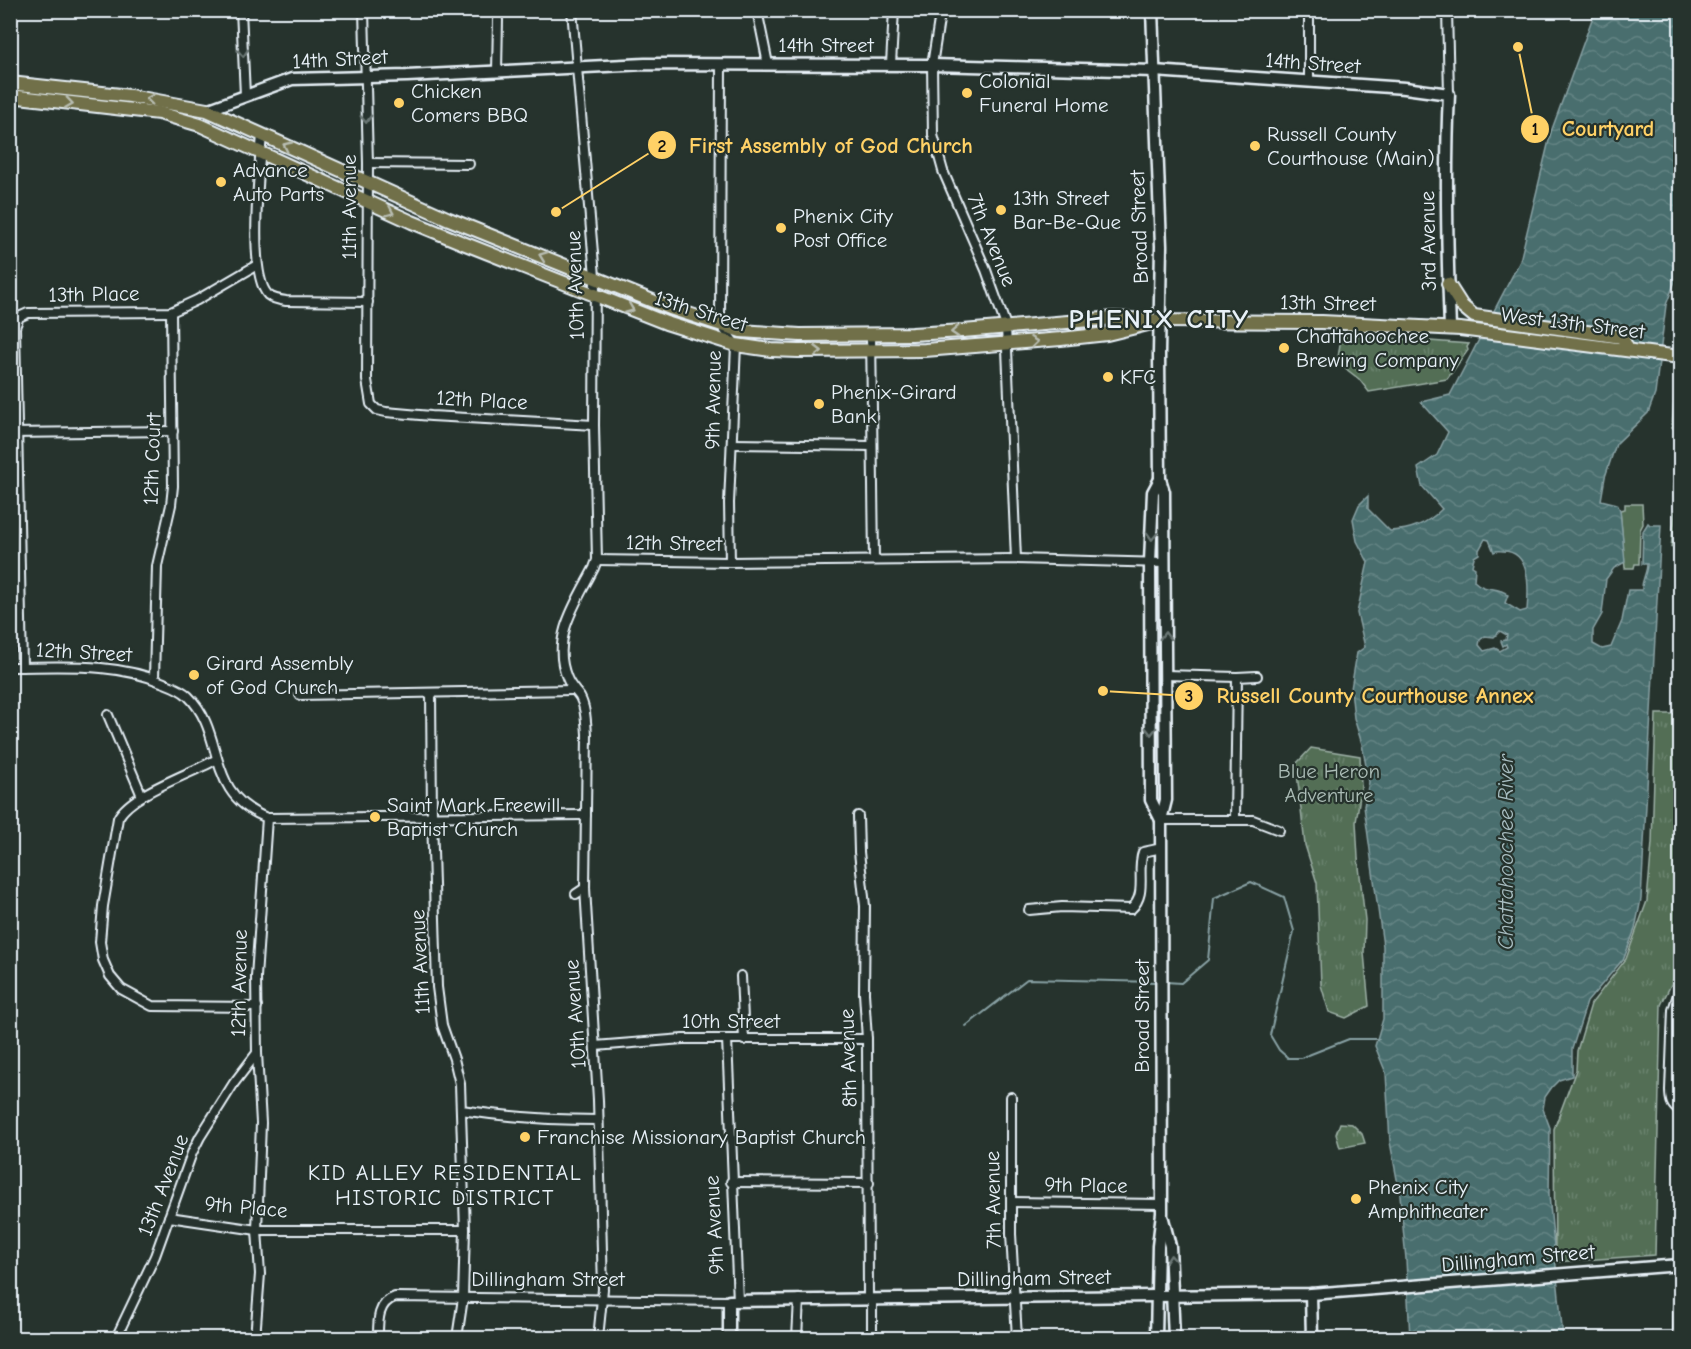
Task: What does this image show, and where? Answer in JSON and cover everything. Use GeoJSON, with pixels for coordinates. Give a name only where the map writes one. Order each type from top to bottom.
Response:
{"type":"FeatureCollection","features":[{"type":"Feature","properties":{"kind":"main road"},"geometry":{"type":"LineString","coordinates":[[10,83],[140,98],[207,110],[262,134]]}},
{"type":"Feature","properties":{"kind":"main road","name":"14th Street"},"geometry":{"type":"LineString","coordinates":[[10,96],[121,108],[174,117]]}},
{"type":"Feature","properties":{"kind":"main road"},"geometry":{"type":"LineString","coordinates":[[174,117],[217,132],[261,153]]}},
{"type":"Feature","properties":{"kind":"main road","name":"13th Street"},"geometry":{"type":"LineString","coordinates":[[262,134],[449,219],[670,308],[741,331],[771,334],[871,334],[963,331],[1114,318],[1160,321],[1322,322],[1455,328]]}},
{"type":"Feature","properties":{"kind":"main road","name":"13th Street"},"geometry":{"type":"LineString","coordinates":[[261,153],[453,239],[666,323],[736,345],[780,350],[871,351],[1007,345],[1107,334],[1160,321]]}},
{"type":"Feature","properties":{"kind":"main road"},"geometry":{"type":"LineString","coordinates":[[1448,284],[1462,306],[1474,316],[1622,337],[1628,350]]}},
{"type":"Feature","properties":{"kind":"main road","name":"West 13th Street"},"geometry":{"type":"LineString","coordinates":[[1455,328],[1680,357]]}},
{"type":"Feature","properties":{"kind":"street"},"geometry":{"type":"LineString","coordinates":[[242,10],[245,95]]}},
{"type":"Feature","properties":{"kind":"street","name":"11th Avenue"},"geometry":{"type":"LineString","coordinates":[[364,10],[368,163],[367,380],[371,404]]}},
{"type":"Feature","properties":{"kind":"street","name":"10th Avenue"},"geometry":{"type":"LineString","coordinates":[[572,10],[595,276],[594,425],[597,560]]}},
{"type":"Feature","properties":{"kind":"street"},"geometry":{"type":"LineString","coordinates":[[757,10],[768,64]]}},
{"type":"Feature","properties":{"kind":"street"},"geometry":{"type":"LineString","coordinates":[[891,64],[894,10]]}},
{"type":"Feature","properties":{"kind":"street","name":"7th Avenue"},"geometry":{"type":"LineString","coordinates":[[943,10],[939,20],[932,65],[933,135],[937,154],[986,270],[1006,326],[1017,559]]}},
{"type":"Feature","properties":{"kind":"street","name":"Broad Street"},"geometry":{"type":"LineString","coordinates":[[1152,10],[1161,246],[1160,479],[1164,492],[1165,562],[1166,800],[1161,820],[1162,1208]]}},
{"type":"Feature","properties":{"kind":"street"},"geometry":{"type":"LineString","coordinates":[[1309,10],[1309,82]]}},
{"type":"Feature","properties":{"kind":"street","name":"3rd Avenue"},"geometry":{"type":"LineString","coordinates":[[1447,10],[1448,284],[1455,328]]}},
{"type":"Feature","properties":{"kind":"street"},"geometry":{"type":"LineString","coordinates":[[497,70],[498,20]]}},
{"type":"Feature","properties":{"kind":"street","name":"14th Street"},"geometry":{"type":"LineString","coordinates":[[174,117],[207,110],[292,79],[407,76],[645,64],[891,64],[1154,71],[1405,88],[1449,94]]}},
{"type":"Feature","properties":{"kind":"street","name":"9th Avenue"},"geometry":{"type":"LineString","coordinates":[[721,64],[720,324],[736,345],[729,503],[730,562]]}},
{"type":"Feature","properties":{"kind":"street"},"geometry":{"type":"LineString","coordinates":[[262,134],[257,204],[257,265],[268,295],[276,300],[368,302]]}},
{"type":"Feature","properties":{"kind":"street"},"geometry":{"type":"LineString","coordinates":[[368,163],[469,164]]}},
{"type":"Feature","properties":{"kind":"street"},"geometry":{"type":"LineString","coordinates":[[171,312],[197,300],[257,265]]}},
{"type":"Feature","properties":{"kind":"street","name":"13th Place"},"geometry":{"type":"LineString","coordinates":[[15,433],[15,327],[19,317],[28,313],[171,312]]}},
{"type":"Feature","properties":{"kind":"street","name":"12th Court"},"geometry":{"type":"LineString","coordinates":[[154,678],[156,584],[160,548],[171,505],[173,431],[171,312]]}},
{"type":"Feature","properties":{"kind":"street"},"geometry":{"type":"LineString","coordinates":[[871,334],[874,560]]}},
{"type":"Feature","properties":{"kind":"street","name":"12th Place"},"geometry":{"type":"LineString","coordinates":[[371,404],[377,410],[409,414],[594,425]]}},
{"type":"Feature","properties":{"kind":"street"},"geometry":{"type":"LineString","coordinates":[[22,667],[15,433],[173,431]]}},
{"type":"Feature","properties":{"kind":"street"},"geometry":{"type":"LineString","coordinates":[[732,444],[872,446]]}},
{"type":"Feature","properties":{"kind":"street","name":"Broad Street"},"geometry":{"type":"LineString","coordinates":[[1160,479],[1153,492],[1150,562],[1151,800],[1161,820]]}},
{"type":"Feature","properties":{"kind":"street","name":"12th Street"},"geometry":{"type":"LineString","coordinates":[[573,690],[563,666],[561,650],[564,632],[568,614],[597,560],[730,562],[1017,559],[1165,562]]}},
{"type":"Feature","properties":{"kind":"street","name":"12th Street"},"geometry":{"type":"LineString","coordinates":[[10,667],[116,668],[154,678]]}},
{"type":"Feature","properties":{"kind":"street"},"geometry":{"type":"LineString","coordinates":[[1165,675],[1257,676]]}},
{"type":"Feature","properties":{"kind":"street"},"geometry":{"type":"LineString","coordinates":[[1235,818],[1237,677]]}},
{"type":"Feature","properties":{"kind":"street"},"geometry":{"type":"LineString","coordinates":[[154,678],[187,694],[198,708],[206,724],[226,785],[237,799],[256,814],[267,818],[586,815]]}},
{"type":"Feature","properties":{"kind":"street"},"geometry":{"type":"LineString","coordinates":[[300,695],[573,690]]}},
{"type":"Feature","properties":{"kind":"street","name":"10th Avenue"},"geometry":{"type":"LineString","coordinates":[[573,690],[580,697],[586,714],[585,888],[595,1046],[603,1289],[598,1338]]}},
{"type":"Feature","properties":{"kind":"street","name":"11th Avenue"},"geometry":{"type":"LineString","coordinates":[[431,693],[432,816],[439,1006],[442,1025],[460,1084],[465,1230],[463,1298]]}},
{"type":"Feature","properties":{"kind":"street"},"geometry":{"type":"LineString","coordinates":[[108,715],[142,796]]}},
{"type":"Feature","properties":{"kind":"street"},"geometry":{"type":"LineString","coordinates":[[217,759],[142,796],[122,810],[118,818],[103,906],[100,942],[103,960],[110,976],[121,989],[152,1006],[257,1007]]}},
{"type":"Feature","properties":{"kind":"street","name":"8th Avenue"},"geometry":{"type":"LineString","coordinates":[[858,816],[865,906],[864,993],[867,1039],[872,1338]]}},
{"type":"Feature","properties":{"kind":"street","name":"12th Avenue"},"geometry":{"type":"LineString","coordinates":[[255,1338],[260,1274],[257,1230],[261,1123],[256,977],[267,818]]}},
{"type":"Feature","properties":{"kind":"street"},"geometry":{"type":"LineString","coordinates":[[1161,820],[1235,818],[1253,820],[1279,830]]}},
{"type":"Feature","properties":{"kind":"street"},"geometry":{"type":"LineString","coordinates":[[1029,910],[1062,907],[1131,909],[1137,903],[1141,891],[1139,862],[1143,852],[1162,848]]}},
{"type":"Feature","properties":{"kind":"street"},"geometry":{"type":"LineString","coordinates":[[576,894],[585,888]]}},
{"type":"Feature","properties":{"kind":"street"},"geometry":{"type":"LineString","coordinates":[[741,976],[744,1040]]}},
{"type":"Feature","properties":{"kind":"street"},"geometry":{"type":"LineString","coordinates":[[1680,988],[1673,1010],[1670,1101],[1680,1111]]}},
{"type":"Feature","properties":{"kind":"street","name":"10th Street"},"geometry":{"type":"LineString","coordinates":[[595,1046],[683,1039],[867,1039]]}},
{"type":"Feature","properties":{"kind":"street","name":"9th Avenue"},"geometry":{"type":"LineString","coordinates":[[727,1039],[734,1301],[729,1338]]}},
{"type":"Feature","properties":{"kind":"street","name":"13th Avenue"},"geometry":{"type":"LineString","coordinates":[[116,1338],[155,1256],[200,1137],[234,1083],[257,1053]]}},
{"type":"Feature","properties":{"kind":"street","name":"7th Avenue"},"geometry":{"type":"LineString","coordinates":[[1011,1097],[1013,1298],[1017,1338]]}},
{"type":"Feature","properties":{"kind":"street"},"geometry":{"type":"LineString","coordinates":[[461,1110],[517,1118],[598,1120]]}},
{"type":"Feature","properties":{"kind":"street"},"geometry":{"type":"LineString","coordinates":[[731,1182],[869,1183]]}},
{"type":"Feature","properties":{"kind":"street","name":"9th Place"},"geometry":{"type":"LineString","coordinates":[[1011,1202],[1162,1208]]}},
{"type":"Feature","properties":{"kind":"street"},"geometry":{"type":"LineString","coordinates":[[1162,1208],[1170,1246],[1174,1338]]}},
{"type":"Feature","properties":{"kind":"street"},"geometry":{"type":"LineString","coordinates":[[1156,1338],[1158,1246],[1162,1208]]}},
{"type":"Feature","properties":{"kind":"street","name":"9th Place"},"geometry":{"type":"LineString","coordinates":[[169,1217],[257,1230],[465,1230]]}},
{"type":"Feature","properties":{"kind":"street"},"geometry":{"type":"LineString","coordinates":[[1678,1338],[1680,1264]]}},
{"type":"Feature","properties":{"kind":"street","name":"Dillingham Street"},"geometry":{"type":"LineString","coordinates":[[378,1338],[382,1306],[387,1300],[395,1297],[734,1301],[1311,1294],[1680,1264]]}},
{"type":"Feature","properties":{"kind":"street"},"geometry":{"type":"LineString","coordinates":[[1311,1294],[1312,1338]]}},
{"type":"Feature","properties":{"kind":"street"},"geometry":{"type":"LineString","coordinates":[[457,1338],[463,1298]]}},
{"type":"Feature","properties":{"kind":"street"},"geometry":{"type":"LineString","coordinates":[[797,1338],[799,1299]]}},
{"type":"Feature","properties":{"kind":"green space"},"geometry":{"type":"Polygon","coordinates":[[[1363,336],[1469,344],[1468,350],[1447,379],[1369,392],[1359,379],[1341,365],[1338,358],[1341,337],[1363,336]]]}},
{"type":"Feature","properties":{"kind":"green space"},"geometry":{"type":"Polygon","coordinates":[[[1676,371],[1680,371],[1677,404],[1679,425],[1677,428],[1672,428],[1676,371]]]}},
{"type":"Feature","properties":{"kind":"green space"},"geometry":{"type":"Polygon","coordinates":[[[1678,434],[1680,435],[1680,499],[1674,496],[1676,460],[1674,448],[1678,434]]]}},
{"type":"Feature","properties":{"kind":"green space"},"geometry":{"type":"Polygon","coordinates":[[[1676,502],[1680,502],[1680,520],[1671,548],[1676,502]]]}},
{"type":"Feature","properties":{"kind":"green space"},"geometry":{"type":"Polygon","coordinates":[[[1625,504],[1642,504],[1643,524],[1640,530],[1639,564],[1635,564],[1634,568],[1625,568],[1620,510],[1625,509],[1625,504]]]}},
{"type":"Feature","properties":{"kind":"green space"},"geometry":{"type":"Polygon","coordinates":[[[1656,714],[1680,714],[1680,966],[1661,1005],[1655,1255],[1555,1262],[1554,1129],[1576,1070],[1577,1051],[1591,1004],[1626,959],[1647,901],[1652,843],[1656,714]]]}},
{"type":"Feature","properties":{"kind":"green space","name":"Blue Heron Adventure"},"geometry":{"type":"Polygon","coordinates":[[[1311,748],[1360,756],[1361,789],[1356,822],[1365,920],[1364,953],[1369,1006],[1346,1018],[1329,1012],[1321,985],[1317,883],[1305,845],[1296,764],[1311,748]]]}},
{"type":"Feature","properties":{"kind":"green space"},"geometry":{"type":"Polygon","coordinates":[[[1340,1123],[1352,1124],[1362,1134],[1365,1143],[1340,1148],[1336,1134],[1340,1123]]]}},
{"type":"Feature","properties":{"kind":"water","name":"Chattahoochee River"},"geometry":{"type":"Polygon","coordinates":[[[1595,11],[1680,11],[1680,268],[1666,305],[1655,394],[1648,413],[1616,444],[1605,477],[1601,500],[1617,504],[1620,510],[1625,562],[1614,568],[1606,579],[1602,614],[1593,630],[1593,644],[1602,649],[1611,647],[1622,621],[1628,590],[1642,590],[1647,564],[1642,564],[1643,531],[1648,523],[1661,525],[1641,899],[1635,929],[1624,958],[1587,1002],[1572,1049],[1572,1076],[1559,1080],[1545,1097],[1543,1109],[1550,1128],[1549,1195],[1563,1338],[1410,1338],[1406,1259],[1400,1195],[1390,1142],[1386,1073],[1375,1046],[1383,1019],[1383,946],[1364,806],[1369,782],[1362,744],[1354,718],[1351,689],[1357,653],[1365,647],[1357,613],[1368,562],[1357,541],[1353,519],[1359,505],[1368,496],[1368,509],[1390,531],[1418,525],[1442,509],[1422,486],[1418,468],[1437,455],[1448,432],[1421,402],[1450,395],[1520,261],[1551,132],[1595,11]],[[1485,539],[1479,554],[1474,557],[1472,566],[1475,568],[1474,581],[1483,587],[1504,592],[1508,595],[1505,603],[1520,612],[1527,610],[1528,582],[1519,557],[1512,553],[1494,552],[1489,540],[1485,539]],[[1500,631],[1494,637],[1485,636],[1480,640],[1479,645],[1484,651],[1495,648],[1500,651],[1507,647],[1506,644],[1503,646],[1501,641],[1506,640],[1507,635],[1500,631]]]}},
{"type":"Feature","properties":{"kind":"waterway"},"geometry":{"type":"LineString","coordinates":[[1166,982],[1181,983],[1208,960],[1214,898],[1251,882],[1284,897],[1294,931],[1270,1035],[1279,1050],[1288,1058],[1301,1058],[1349,1039],[1379,1039]]}},
{"type":"Feature","properties":{"kind":"waterway"},"geometry":{"type":"LineString","coordinates":[[966,1026],[1027,979],[1157,982]]}},
{"type":"Feature","properties":{"kind":"place","name":"Courtyard"},"geometry":{"type":"Point","coordinates":[1518,47]}},
{"type":"Feature","properties":{"kind":"place","name":"Colonial Funeral Home"},"geometry":{"type":"Point","coordinates":[967,93]}},
{"type":"Feature","properties":{"kind":"place","name":"Chicken Comers BBQ"},"geometry":{"type":"Point","coordinates":[399,103]}},
{"type":"Feature","properties":{"kind":"place","name":"Russell County Courthouse (Main)"},"geometry":{"type":"Point","coordinates":[1255,146]}},
{"type":"Feature","properties":{"kind":"place","name":"Advance Auto Parts"},"geometry":{"type":"Point","coordinates":[221,182]}},
{"type":"Feature","properties":{"kind":"place","name":"13th Street Bar-Be-Que"},"geometry":{"type":"Point","coordinates":[1001,210]}},
{"type":"Feature","properties":{"kind":"place","name":"First Assembly of God Church"},"geometry":{"type":"Point","coordinates":[556,212]}},
{"type":"Feature","properties":{"kind":"place","name":"Phenix City Post Office"},"geometry":{"type":"Point","coordinates":[781,228]}},
{"type":"Feature","properties":{"kind":"place","name":"Chattahoochee Brewing Company"},"geometry":{"type":"Point","coordinates":[1284,348]}},
{"type":"Feature","properties":{"kind":"place","name":"KFC"},"geometry":{"type":"Point","coordinates":[1108,377]}},
{"type":"Feature","properties":{"kind":"place","name":"Phenix-Girard Bank"},"geometry":{"type":"Point","coordinates":[819,404]}},
{"type":"Feature","properties":{"kind":"place","name":"Girard Assembly of God Church"},"geometry":{"type":"Point","coordinates":[194,675]}},
{"type":"Feature","properties":{"kind":"place","name":"Russell County Courthouse Annex"},"geometry":{"type":"Point","coordinates":[1103,691]}},
{"type":"Feature","properties":{"kind":"place","name":"Saint Mark Freewill Baptist Church"},"geometry":{"type":"Point","coordinates":[375,817]}},
{"type":"Feature","properties":{"kind":"place","name":"Franchise Missionary Baptist Church"},"geometry":{"type":"Point","coordinates":[525,1137]}},
{"type":"Feature","properties":{"kind":"place","name":"Phenix City Amphitheater"},"geometry":{"type":"Point","coordinates":[1356,1199]}},
{"type":"Feature","properties":{"kind":"district","name":"PHENIX CITY"},"geometry":{"type":"Point","coordinates":[1159,319]}},
{"type":"Feature","properties":{"kind":"district","name":"KID ALLEY RESIDENTIAL HISTORIC DISTRICT"},"geometry":{"type":"Point","coordinates":[445,1186]}}]}
